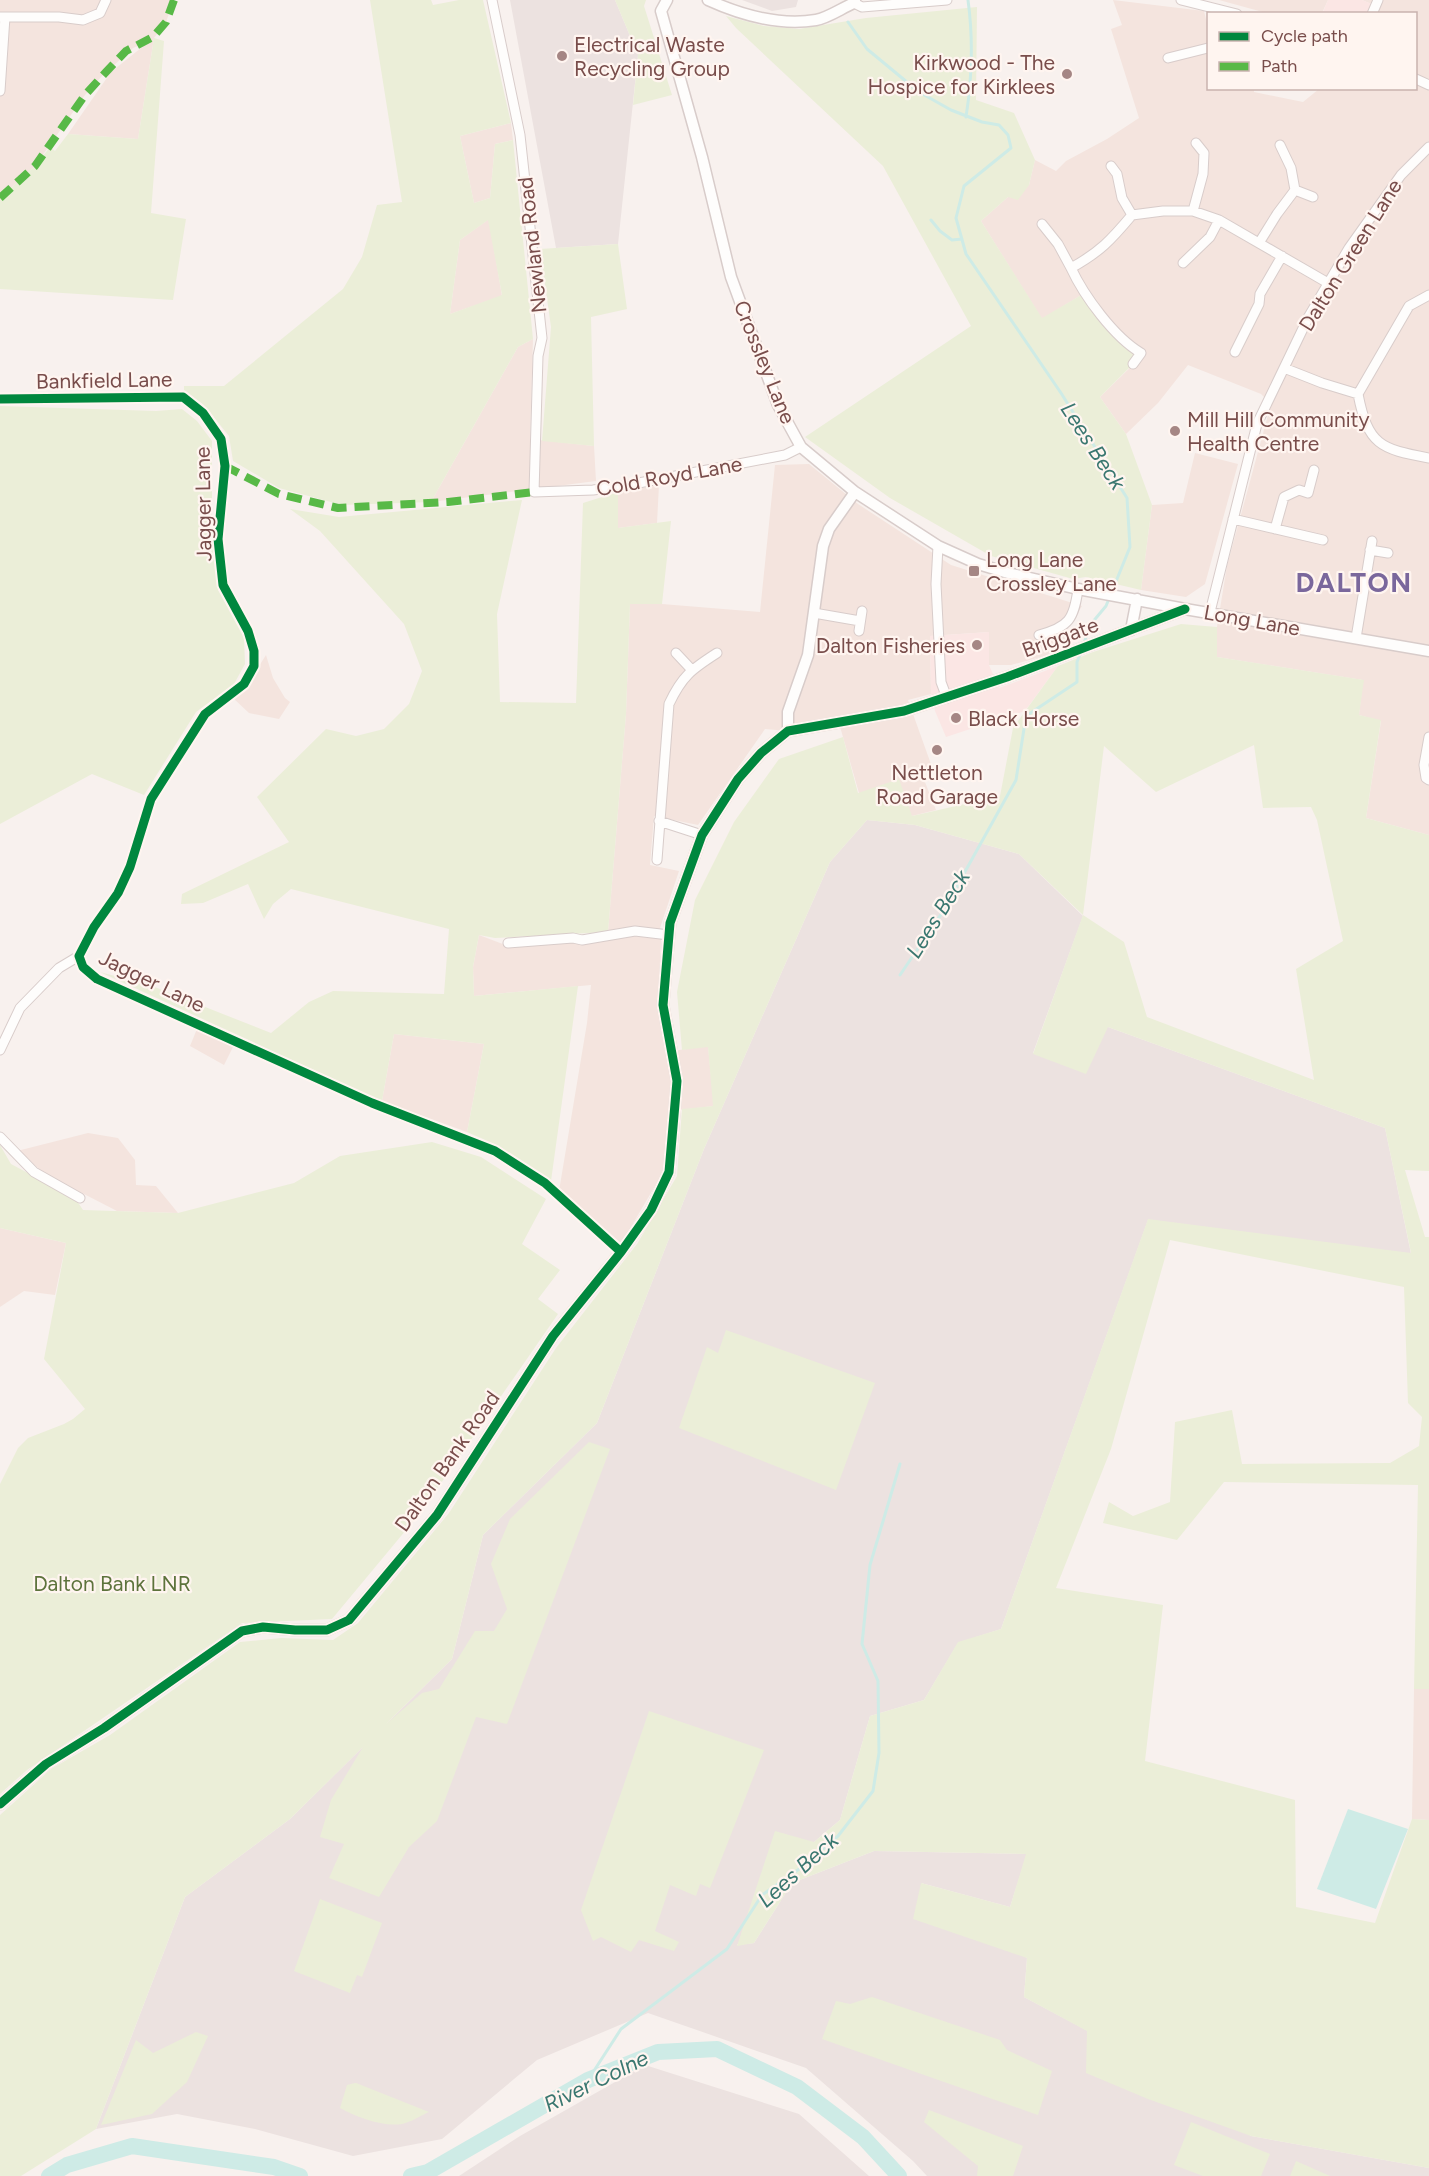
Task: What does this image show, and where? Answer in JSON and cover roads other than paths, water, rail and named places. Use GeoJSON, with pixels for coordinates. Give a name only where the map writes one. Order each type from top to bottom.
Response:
{"type":"FeatureCollection","features":[{"type":"Feature","properties":{"kind":"street"},"geometry":{"type":"LineString","coordinates":[[0,91],[2,17],[59,17],[83,20],[100,13],[106,0]]}},
{"type":"Feature","properties":{"kind":"street","name":"Newland Road"},"geometry":{"type":"LineString","coordinates":[[492,0],[520,135],[542,338],[538,356],[534,492]]}},
{"type":"Feature","properties":{"kind":"street","name":"Crossley Lane"},"geometry":{"type":"LineString","coordinates":[[667,0],[661,11],[702,157],[731,277],[778,405],[801,447],[855,492],[938,546]]}},
{"type":"Feature","properties":{"kind":"street"},"geometry":{"type":"LineString","coordinates":[[708,0],[724,8],[786,22],[818,20],[854,2],[862,7],[947,0]]}},
{"type":"Feature","properties":{"kind":"street"},"geometry":{"type":"LineString","coordinates":[[1181,0],[1229,12]]}},
{"type":"Feature","properties":{"kind":"street"},"geometry":{"type":"LineString","coordinates":[[1168,58],[1207,48]]}},
{"type":"Feature","properties":{"kind":"street"},"geometry":{"type":"LineString","coordinates":[[1194,211],[1203,174],[1204,153],[1196,143]]}},
{"type":"Feature","properties":{"kind":"street"},"geometry":{"type":"LineString","coordinates":[[1259,243],[1295,190],[1291,168],[1280,145]]}},
{"type":"Feature","properties":{"kind":"street","name":"Dalton Green Lane"},"geometry":{"type":"LineString","coordinates":[[1210,612],[1257,424],[1309,316],[1349,248],[1401,175],[1429,147]]}},
{"type":"Feature","properties":{"kind":"street"},"geometry":{"type":"LineString","coordinates":[[1112,166],[1117,174],[1122,198],[1132,214]]}},
{"type":"Feature","properties":{"kind":"street"},"geometry":{"type":"LineString","coordinates":[[1295,190],[1313,197]]}},
{"type":"Feature","properties":{"kind":"street"},"geometry":{"type":"LineString","coordinates":[[1071,268],[1092,257],[1107,244],[1132,214],[1194,211],[1219,220],[1328,283]]}},
{"type":"Feature","properties":{"kind":"street"},"geometry":{"type":"LineString","coordinates":[[1183,263],[1210,237],[1219,220]]}},
{"type":"Feature","properties":{"kind":"street"},"geometry":{"type":"LineString","coordinates":[[1042,224],[1059,244],[1079,287],[1108,322],[1133,348],[1141,353],[1133,364]]}},
{"type":"Feature","properties":{"kind":"street"},"geometry":{"type":"LineString","coordinates":[[1235,352],[1259,304],[1260,294],[1282,256]]}},
{"type":"Feature","properties":{"kind":"street"},"geometry":{"type":"LineString","coordinates":[[1429,295],[1409,306],[1358,394],[1363,418],[1372,436],[1389,450],[1429,458]]}},
{"type":"Feature","properties":{"kind":"street"},"geometry":{"type":"LineString","coordinates":[[1284,368],[1358,394]]}},
{"type":"Feature","properties":{"kind":"street","name":"Bankfield Lane"},"geometry":{"type":"LineString","coordinates":[[0,399],[183,397],[203,413]]}},
{"type":"Feature","properties":{"kind":"street","name":"Jagger Lane"},"geometry":{"type":"LineString","coordinates":[[203,413],[221,439],[225,466],[218,539],[223,585],[248,632],[254,651],[254,666],[244,684],[205,714],[151,799],[130,867],[118,893],[94,927],[80,956],[83,967],[97,979],[372,1103],[495,1151],[545,1183],[621,1252]]}},
{"type":"Feature","properties":{"kind":"street","name":"Cold Royd Lane"},"geometry":{"type":"LineString","coordinates":[[534,492],[593,490],[623,486],[785,455],[801,447]]}},
{"type":"Feature","properties":{"kind":"street"},"geometry":{"type":"LineString","coordinates":[[1275,529],[1284,497],[1299,490],[1308,493],[1314,470]]}},
{"type":"Feature","properties":{"kind":"street"},"geometry":{"type":"LineString","coordinates":[[788,730],[788,712],[808,655],[823,546],[829,529],[855,492]]}},
{"type":"Feature","properties":{"kind":"street"},"geometry":{"type":"LineString","coordinates":[[1233,519],[1323,540]]}},
{"type":"Feature","properties":{"kind":"street"},"geometry":{"type":"LineString","coordinates":[[938,546],[936,584],[941,682],[947,698]]}},
{"type":"Feature","properties":{"kind":"street","name":"Long Lane"},"geometry":{"type":"LineString","coordinates":[[938,546],[978,564],[1078,589],[1429,651]]}},
{"type":"Feature","properties":{"kind":"street"},"geometry":{"type":"LineString","coordinates":[[1356,638],[1371,546],[1388,553]]}},
{"type":"Feature","properties":{"kind":"street"},"geometry":{"type":"LineString","coordinates":[[1039,635],[1056,630],[1067,623],[1075,610],[1078,589]]}},
{"type":"Feature","properties":{"kind":"street","name":"Briggate"},"geometry":{"type":"LineString","coordinates":[[1131,598],[1131,630]]}},
{"type":"Feature","properties":{"kind":"street","name":"Briggate"},"geometry":{"type":"LineString","coordinates":[[788,730],[904,711],[947,698],[1185,609]]}},
{"type":"Feature","properties":{"kind":"street"},"geometry":{"type":"LineString","coordinates":[[814,614],[860,626],[862,611]]}},
{"type":"Feature","properties":{"kind":"street"},"geometry":{"type":"LineString","coordinates":[[676,652],[691,669]]}},
{"type":"Feature","properties":{"kind":"street"},"geometry":{"type":"LineString","coordinates":[[657,860],[669,704],[676,687],[691,669],[717,653]]}},
{"type":"Feature","properties":{"kind":"street","name":"Dalton Bank Road"},"geometry":{"type":"LineString","coordinates":[[0,1804],[46,1764],[104,1728],[242,1631],[263,1627],[327,1630],[349,1620],[437,1515],[553,1336],[621,1252],[651,1210],[669,1173],[677,1081],[663,1005],[670,923],[702,835],[738,779],[761,753],[788,730]]}},
{"type":"Feature","properties":{"kind":"street"},"geometry":{"type":"LineString","coordinates":[[1429,737],[1424,765],[1426,778],[1429,780]]}},
{"type":"Feature","properties":{"kind":"street"},"geometry":{"type":"LineString","coordinates":[[659,821],[702,835]]}},
{"type":"Feature","properties":{"kind":"street"},"geometry":{"type":"LineString","coordinates":[[508,943],[573,938],[582,940],[635,931],[669,934]]}},
{"type":"Feature","properties":{"kind":"street"},"geometry":{"type":"LineString","coordinates":[[0,1050],[20,1008],[58,968],[80,956]]}},
{"type":"Feature","properties":{"kind":"street"},"geometry":{"type":"LineString","coordinates":[[0,1137],[34,1172],[80,1198]]}},
{"type":"Feature","properties":{"kind":"water"},"geometry":{"type":"Polygon","coordinates":[[[1348,1809],[1408,1829],[1376,1909],[1317,1889],[1348,1809]]]}},
{"type":"Feature","properties":{"kind":"waterway"},"geometry":{"type":"LineString","coordinates":[[966,117],[971,58],[968,0]]}},
{"type":"Feature","properties":{"kind":"waterway","name":"Lees Beck"},"geometry":{"type":"LineString","coordinates":[[848,22],[867,49],[919,92],[951,110],[982,122],[999,125],[1008,135],[1011,148],[964,186],[956,218],[966,254],[1061,393],[1127,498],[1130,547],[1106,606],[1091,624],[1084,643]]}},
{"type":"Feature","properties":{"kind":"waterway"},"geometry":{"type":"LineString","coordinates":[[931,220],[952,240],[962,239]]}},
{"type":"Feature","properties":{"kind":"waterway","name":"Lees Beck"},"geometry":{"type":"LineString","coordinates":[[900,975],[942,913],[1016,780],[1026,716],[1077,682],[1077,662],[1081,652]]}},
{"type":"Feature","properties":{"kind":"waterway","name":"Lees Beck"},"geometry":{"type":"LineString","coordinates":[[588,2080],[621,2029],[727,1949],[762,1895],[802,1867],[838,1836],[873,1791],[879,1753],[878,1681],[862,1644],[870,1565],[900,1464]]}},
{"type":"Feature","properties":{"kind":"waterway","name":"River Colne"},"geometry":{"type":"LineString","coordinates":[[411,2176],[428,2172],[588,2080],[658,2052],[717,2049],[797,2087],[863,2137],[899,2176]]}},
{"type":"Feature","properties":{"kind":"waterway","name":"River Colne"},"geometry":{"type":"LineString","coordinates":[[49,2176],[67,2165],[132,2146],[274,2167],[300,2176]]}},
{"type":"Feature","properties":{"kind":"place","name":"Electrical Waste Recycling Group"},"geometry":{"type":"Point","coordinates":[562,56]}},
{"type":"Feature","properties":{"kind":"place","name":"Kirkwood - The Hospice for Kirklees"},"geometry":{"type":"Point","coordinates":[1067,74]}},
{"type":"Feature","properties":{"kind":"place","name":"Mill Hill Community Health Centre"},"geometry":{"type":"Point","coordinates":[1175,431]}},
{"type":"Feature","properties":{"kind":"place","name":"Long Lane Crossley Lane"},"geometry":{"type":"Point","coordinates":[974,571]}},
{"type":"Feature","properties":{"kind":"place","name":"Dalton Fisheries"},"geometry":{"type":"Point","coordinates":[977,645]}},
{"type":"Feature","properties":{"kind":"place","name":"Black Horse"},"geometry":{"type":"Point","coordinates":[956,718]}},
{"type":"Feature","properties":{"kind":"place","name":"Nettleton Road Garage"},"geometry":{"type":"Point","coordinates":[937,750]}},
{"type":"Feature","properties":{"kind":"district","name":"DALTON"},"geometry":{"type":"Point","coordinates":[1354,582]}},
{"type":"Feature","properties":{"kind":"park label","name":"Dalton Bank LNR"},"geometry":{"type":"Point","coordinates":[112,1583]}}]}
